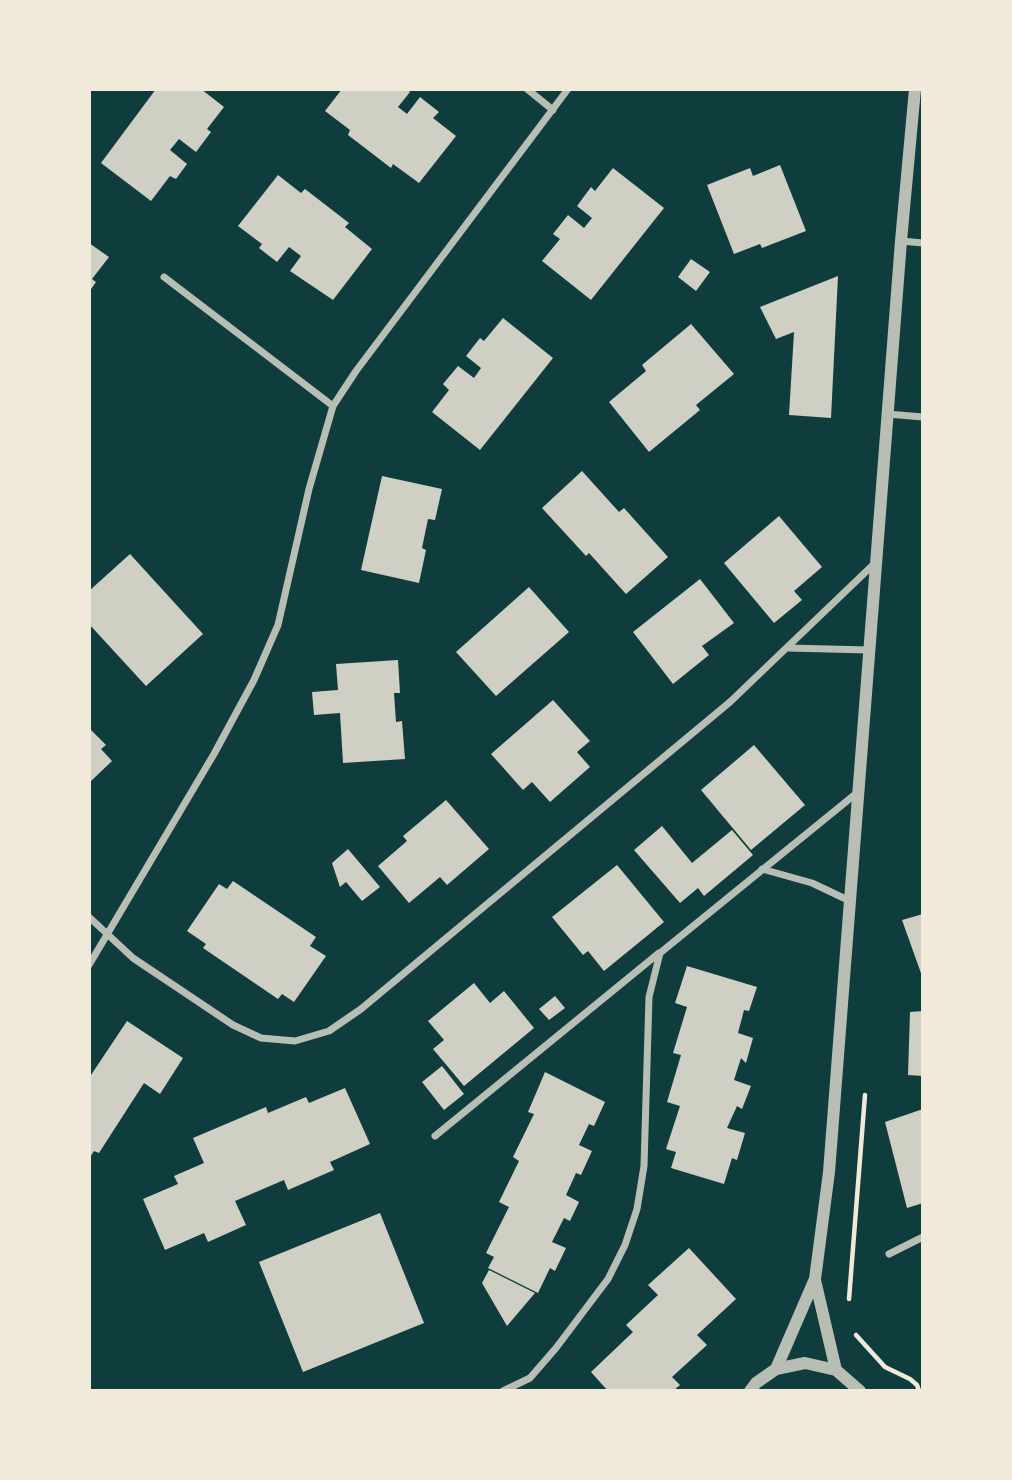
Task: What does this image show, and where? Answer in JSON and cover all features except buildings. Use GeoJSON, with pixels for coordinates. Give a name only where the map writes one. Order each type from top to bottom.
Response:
{"type":"FeatureCollection","features":[{"type":"Feature","properties":{"kind":"street"},"geometry":{"type":"LineString","coordinates":[[527,89],[553,110]]}},
{"type":"Feature","properties":{"kind":"street"},"geometry":{"type":"LineString","coordinates":[[89,965],[254,680],[278,625],[309,489],[333,406],[364,360],[568,89]]}},
{"type":"Feature","properties":{"kind":"street"},"geometry":{"type":"LineString","coordinates":[[776,1369],[815,1279],[829,1172],[887,414],[915,89]]}},
{"type":"Feature","properties":{"kind":"street"},"geometry":{"type":"LineString","coordinates":[[901,241],[923,243]]}},
{"type":"Feature","properties":{"kind":"street"},"geometry":{"type":"LineString","coordinates":[[164,277],[333,406]]}},
{"type":"Feature","properties":{"kind":"street"},"geometry":{"type":"LineString","coordinates":[[887,414],[923,417]]}},
{"type":"Feature","properties":{"kind":"street"},"geometry":{"type":"LineString","coordinates":[[89,917],[133,958],[199,1003],[261,1038],[295,1041],[329,1031],[361,1009],[639,780],[730,702],[877,562]]}},
{"type":"Feature","properties":{"kind":"street"},"geometry":{"type":"LineString","coordinates":[[788,648],[869,650]]}},
{"type":"Feature","properties":{"kind":"street"},"geometry":{"type":"LineString","coordinates":[[435,1136],[858,792]]}},
{"type":"Feature","properties":{"kind":"street"},"geometry":{"type":"LineString","coordinates":[[762,869],[811,883],[850,901]]}},
{"type":"Feature","properties":{"kind":"street"},"geometry":{"type":"LineString","coordinates":[[503,1391],[530,1378],[556,1348],[608,1279],[625,1245],[637,1209],[643,1166],[649,997],[660,953]]}},
{"type":"Feature","properties":{"kind":"street"},"geometry":{"type":"LineString","coordinates":[[889,1254],[923,1237]]}},
{"type":"Feature","properties":{"kind":"street"},"geometry":{"type":"LineString","coordinates":[[815,1279],[836,1370]]}},
{"type":"Feature","properties":{"kind":"street"},"geometry":{"type":"LineString","coordinates":[[750,1391],[756,1383],[776,1369],[804,1363],[836,1370],[860,1391]]}},
{"type":"Feature","properties":{"kind":"path"},"geometry":{"type":"LineString","coordinates":[[851,1310],[849,1297],[866,1090]]}},
{"type":"Feature","properties":{"kind":"path"},"geometry":{"type":"LineString","coordinates":[[853,1322],[856,1335],[885,1367],[910,1380],[917,1385],[919,1391]]}}]}
